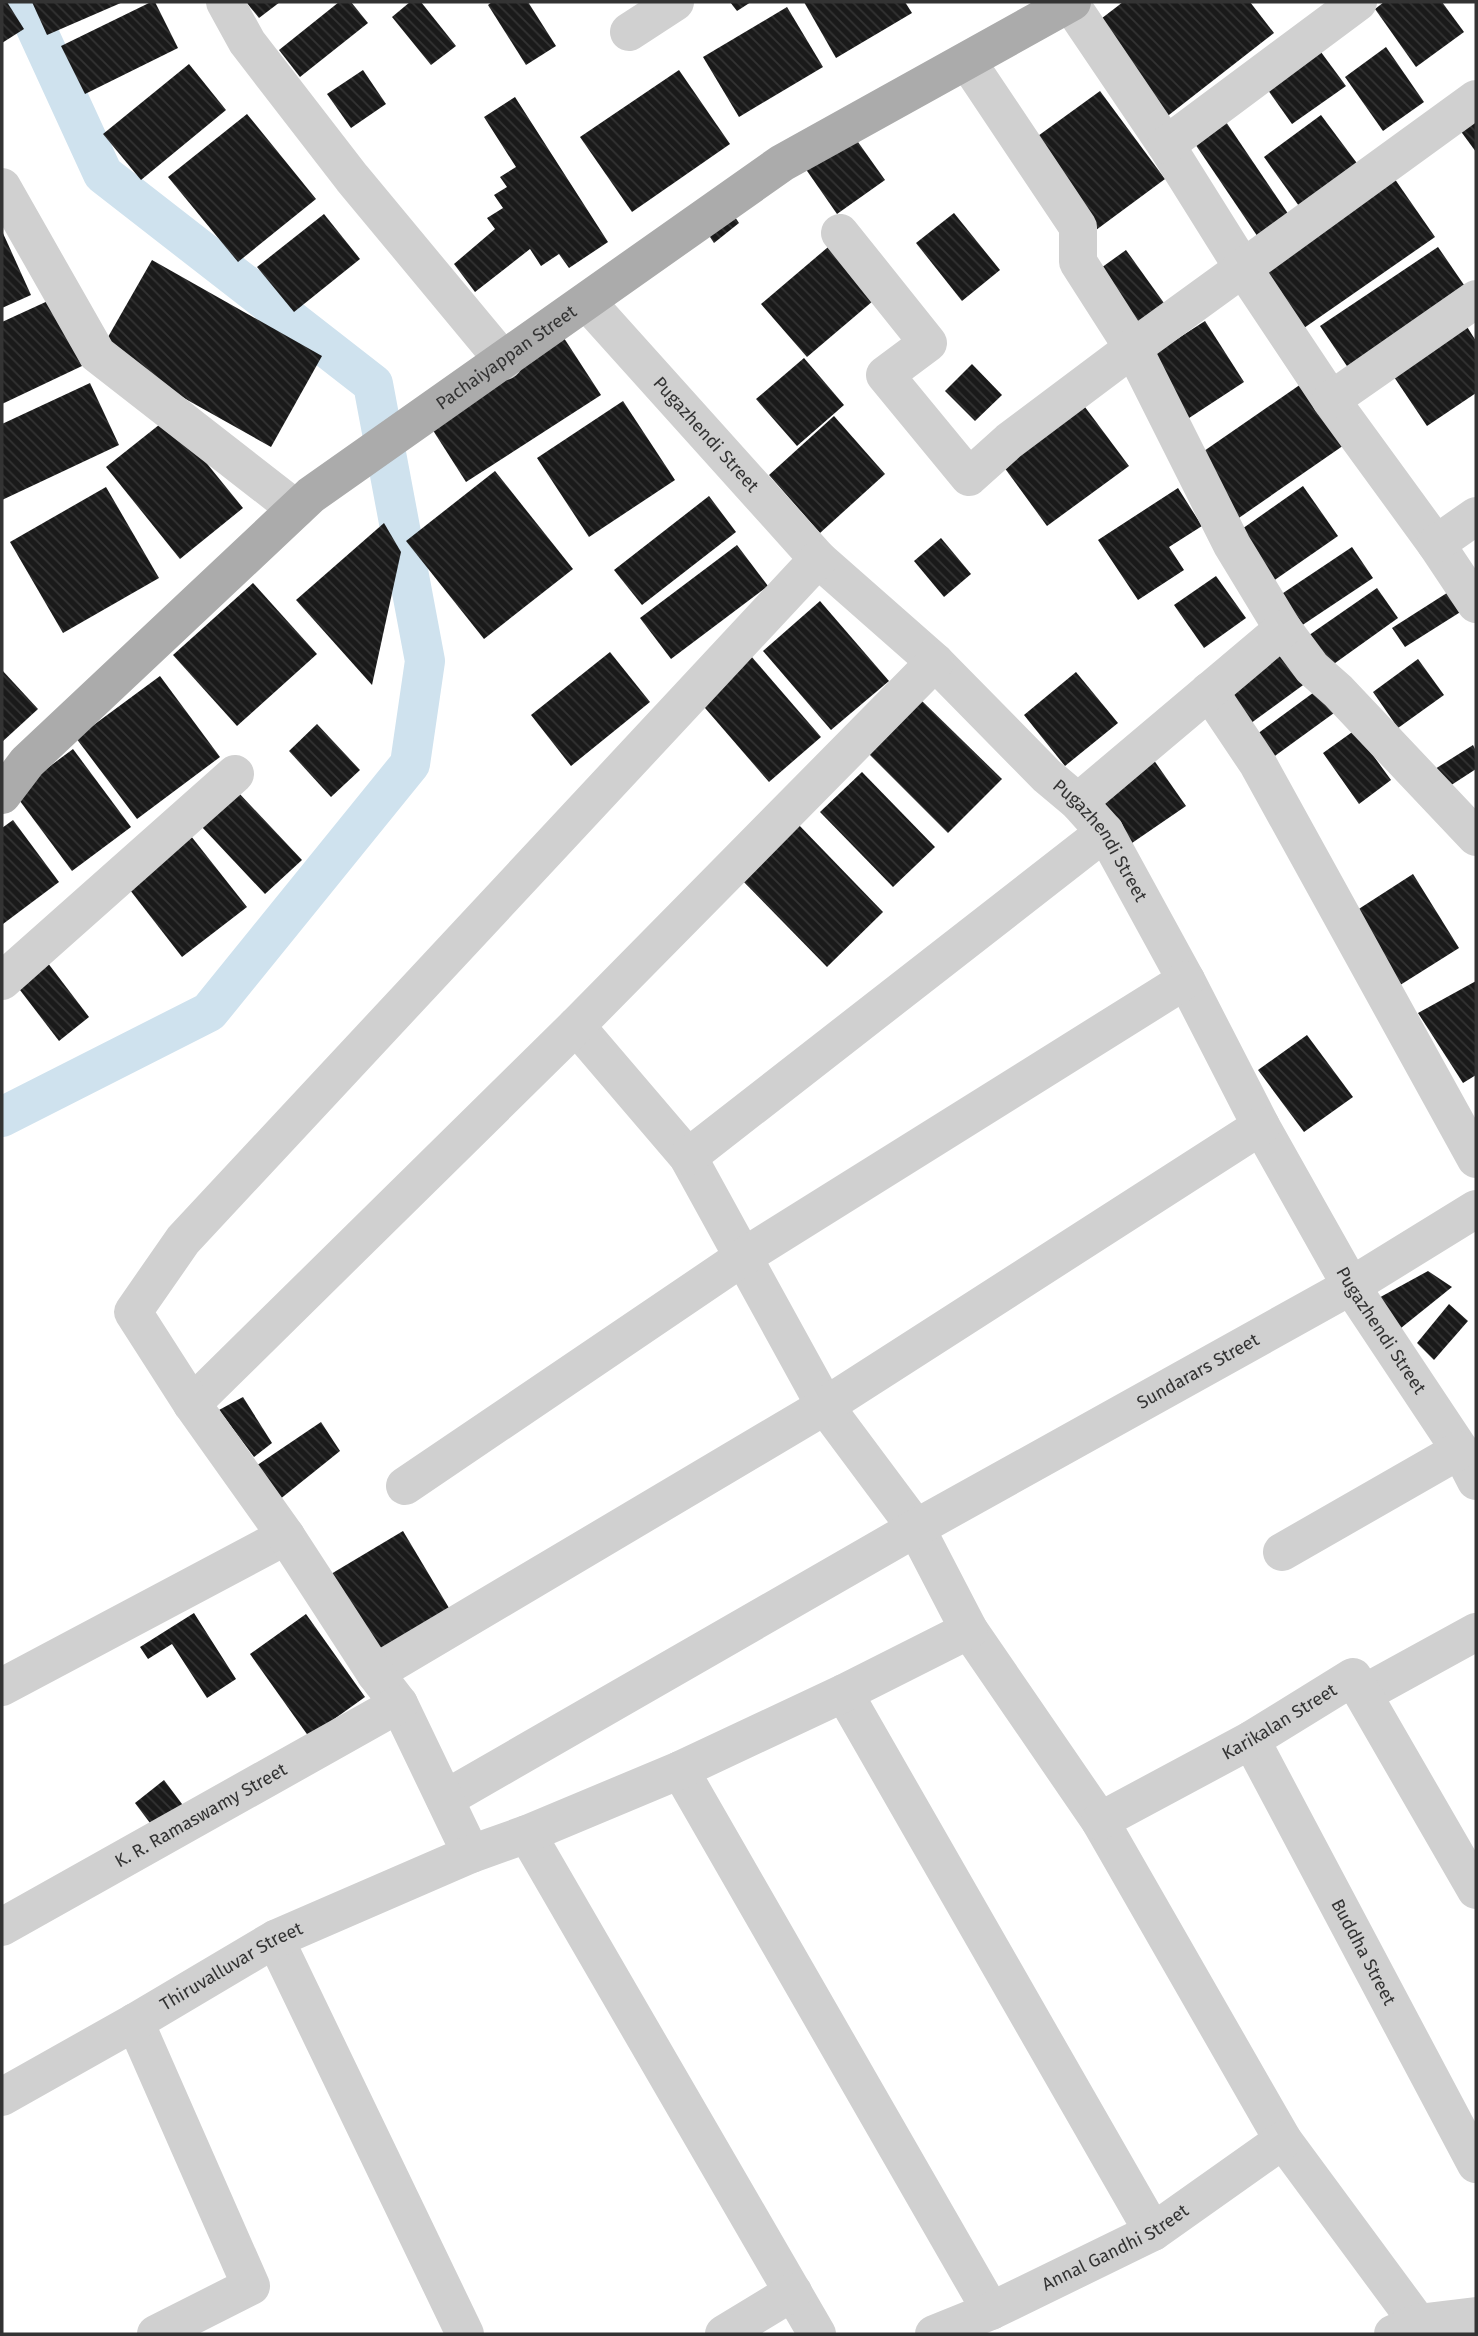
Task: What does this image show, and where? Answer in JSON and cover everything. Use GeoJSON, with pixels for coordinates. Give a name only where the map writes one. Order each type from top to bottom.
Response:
{"type":"FeatureCollection","features":[{"type":"Feature","properties":{"kind":"main road","name":"Pachaiyappan Street"},"geometry":{"type":"LineString","coordinates":[[2,795],[27,762],[304,502],[782,163],[1071,3]]}},
{"type":"Feature","properties":{"kind":"street"},"geometry":{"type":"LineString","coordinates":[[225,2],[247,42],[344,168],[490,370]]}},
{"type":"Feature","properties":{"kind":"street"},"geometry":{"type":"LineString","coordinates":[[629,32],[675,2]]}},
{"type":"Feature","properties":{"kind":"street"},"geometry":{"type":"LineString","coordinates":[[1166,145],[1358,2]]}},
{"type":"Feature","properties":{"kind":"street"},"geometry":{"type":"LineString","coordinates":[[1071,3],[1332,400],[1476,604]]}},
{"type":"Feature","properties":{"kind":"street"},"geometry":{"type":"LineString","coordinates":[[967,61],[1078,228],[1079,262],[1133,348],[1232,545],[1283,629],[1312,667],[1476,837]]}},
{"type":"Feature","properties":{"kind":"street"},"geometry":{"type":"LineString","coordinates":[[840,233],[928,343],[885,375],[969,477],[1009,441],[1133,348],[1476,99]]}},
{"type":"Feature","properties":{"kind":"street"},"geometry":{"type":"LineString","coordinates":[[2,187],[97,354],[304,502]]}},
{"type":"Feature","properties":{"kind":"street"},"geometry":{"type":"LineString","coordinates":[[1332,400],[1476,299]]}},
{"type":"Feature","properties":{"kind":"street","name":"Pugazhendi Street"},"geometry":{"type":"LineString","coordinates":[[587,302],[818,559],[935,662],[1047,776],[1078,802],[1105,832],[1186,980],[1261,1126],[1351,1286],[1468,1466]]}},
{"type":"Feature","properties":{"kind":"street"},"geometry":{"type":"LineString","coordinates":[[1436,544],[1476,516]]}},
{"type":"Feature","properties":{"kind":"street"},"geometry":{"type":"LineString","coordinates":[[471,1854],[399,1703],[375,1673],[286,1536],[192,1404],[133,1312],[183,1240],[818,559]]}},
{"type":"Feature","properties":{"kind":"street"},"geometry":{"type":"LineString","coordinates":[[1078,802],[1283,629]]}},
{"type":"Feature","properties":{"kind":"street"},"geometry":{"type":"LineString","coordinates":[[192,1404],[576,1026],[935,662]]}},
{"type":"Feature","properties":{"kind":"street"},"geometry":{"type":"LineString","coordinates":[[1209,691],[1258,764],[1476,1159]]}},
{"type":"Feature","properties":{"kind":"street"},"geometry":{"type":"LineString","coordinates":[[2,981],[235,774]]}},
{"type":"Feature","properties":{"kind":"street"},"geometry":{"type":"LineString","coordinates":[[688,1157],[1105,832]]}},
{"type":"Feature","properties":{"kind":"street"},"geometry":{"type":"LineString","coordinates":[[405,1486],[743,1256],[1186,980]]}},
{"type":"Feature","properties":{"kind":"street"},"geometry":{"type":"LineString","coordinates":[[576,1026],[688,1157],[825,1406],[916,1528],[969,1630],[1100,1821],[1283,2140],[1406,2329],[1476,2316]]}},
{"type":"Feature","properties":{"kind":"street"},"geometry":{"type":"LineString","coordinates":[[375,1673],[825,1406],[1261,1126]]}},
{"type":"Feature","properties":{"kind":"street","name":"Sundarars Street"},"geometry":{"type":"LineString","coordinates":[[445,1799],[916,1528],[1351,1286],[1476,1209]]}},
{"type":"Feature","properties":{"kind":"street"},"geometry":{"type":"LineString","coordinates":[[1282,1552],[1468,1466]]}},
{"type":"Feature","properties":{"kind":"street"},"geometry":{"type":"LineString","coordinates":[[2,1687],[286,1536]]}},
{"type":"Feature","properties":{"kind":"street","name":"Thiruvalluvar Street"},"geometry":{"type":"LineString","coordinates":[[2,2097],[275,1939],[471,1854],[527,1834],[680,1770],[844,1693],[969,1630]]}},
{"type":"Feature","properties":{"kind":"street"},"geometry":{"type":"LineString","coordinates":[[1363,1694],[1476,1632]]}},
{"type":"Feature","properties":{"kind":"street","name":"Karikalan Street"},"geometry":{"type":"LineString","coordinates":[[1100,1821],[1251,1740],[1353,1677],[1476,1890]]}},
{"type":"Feature","properties":{"kind":"street"},"geometry":{"type":"LineString","coordinates":[[844,1693],[1153,2232]]}},
{"type":"Feature","properties":{"kind":"street","name":"K. R. Ramaswamy Street"},"geometry":{"type":"LineString","coordinates":[[2,1927],[399,1703]]}},
{"type":"Feature","properties":{"kind":"street","name":"Buddha Street"},"geometry":{"type":"LineString","coordinates":[[1251,1740],[1476,2164]]}},
{"type":"Feature","properties":{"kind":"street"},"geometry":{"type":"LineString","coordinates":[[680,1770],[991,2311]]}},
{"type":"Feature","properties":{"kind":"street"},"geometry":{"type":"LineString","coordinates":[[527,1834],[817,2334]]}},
{"type":"Feature","properties":{"kind":"street"},"geometry":{"type":"LineString","coordinates":[[275,1939],[465,2334]]}},
{"type":"Feature","properties":{"kind":"street"},"geometry":{"type":"LineString","coordinates":[[135,2022],[251,2286],[156,2334]]}},
{"type":"Feature","properties":{"kind":"street","name":"Annal Gandhi Street"},"geometry":{"type":"LineString","coordinates":[[934,2334],[991,2311],[1153,2232],[1283,2140]]}},
{"type":"Feature","properties":{"kind":"street"},"geometry":{"type":"LineString","coordinates":[[724,2334],[793,2292]]}},
{"type":"Feature","properties":{"kind":"building"},"geometry":{"type":"Polygon","coordinates":[[[2,2],[7,2],[24,29],[2,43],[2,2]]]}},
{"type":"Feature","properties":{"kind":"building"},"geometry":{"type":"Polygon","coordinates":[[[32,2],[123,2],[47,35],[32,2]]]}},
{"type":"Feature","properties":{"kind":"building"},"geometry":{"type":"Polygon","coordinates":[[[155,2],[178,48],[85,94],[61,46],[155,2]]]}},
{"type":"Feature","properties":{"kind":"building"},"geometry":{"type":"Polygon","coordinates":[[[246,2],[280,2],[259,18],[246,2]]]}},
{"type":"Feature","properties":{"kind":"building"},"geometry":{"type":"Polygon","coordinates":[[[339,2],[351,2],[368,23],[300,77],[279,50],[339,2]]]}},
{"type":"Feature","properties":{"kind":"building"},"geometry":{"type":"Polygon","coordinates":[[[410,2],[421,2],[456,46],[431,65],[392,17],[410,2]]]}},
{"type":"Feature","properties":{"kind":"building"},"geometry":{"type":"Polygon","coordinates":[[[492,2],[528,2],[556,46],[526,65],[488,5],[492,2]]]}},
{"type":"Feature","properties":{"kind":"building"},"geometry":{"type":"Polygon","coordinates":[[[730,2],[751,2],[737,11],[730,2]]]}},
{"type":"Feature","properties":{"kind":"building"},"geometry":{"type":"Polygon","coordinates":[[[804,2],[905,2],[912,13],[836,58],[804,2]]]}},
{"type":"Feature","properties":{"kind":"building"},"geometry":{"type":"Polygon","coordinates":[[[1123,2],[1250,2],[1274,33],[1165,118],[1093,25],[1123,2]]]}},
{"type":"Feature","properties":{"kind":"building"},"geometry":{"type":"Polygon","coordinates":[[[1384,2],[1442,2],[1464,32],[1416,67],[1375,9],[1384,2]]]}},
{"type":"Feature","properties":{"kind":"building"},"geometry":{"type":"Polygon","coordinates":[[[787,7],[823,67],[739,117],[703,57],[787,7]]]}},
{"type":"Feature","properties":{"kind":"building"},"geometry":{"type":"Polygon","coordinates":[[[1386,47],[1424,102],[1383,131],[1345,77],[1386,47]]]}},
{"type":"Feature","properties":{"kind":"building"},"geometry":{"type":"Polygon","coordinates":[[[1318,48],[1346,86],[1292,124],[1265,86],[1318,48]]]}},
{"type":"Feature","properties":{"kind":"building"},"geometry":{"type":"Polygon","coordinates":[[[189,64],[226,110],[141,180],[103,134],[189,64]]]}},
{"type":"Feature","properties":{"kind":"building"},"geometry":{"type":"Polygon","coordinates":[[[363,70],[386,104],[351,128],[327,94],[363,70]]]}},
{"type":"Feature","properties":{"kind":"building"},"geometry":{"type":"Polygon","coordinates":[[[679,70],[730,144],[632,212],[580,137],[679,70]]]}},
{"type":"Feature","properties":{"kind":"building"},"geometry":{"type":"Polygon","coordinates":[[[1100,91],[1165,179],[1096,230],[1031,141],[1100,91]]]}},
{"type":"Feature","properties":{"kind":"building"},"geometry":{"type":"Polygon","coordinates":[[[515,97],[608,242],[569,268],[559,254],[541,266],[530,249],[475,292],[454,264],[495,229],[487,218],[503,208],[494,195],[507,187],[500,177],[516,167],[484,117],[515,97]]]}},
{"type":"Feature","properties":{"kind":"building"},"geometry":{"type":"Polygon","coordinates":[[[1476,106],[1476,152],[1454,122],[1476,106]]]}},
{"type":"Feature","properties":{"kind":"building"},"geometry":{"type":"Polygon","coordinates":[[[247,114],[316,199],[238,262],[168,177],[247,114]]]}},
{"type":"Feature","properties":{"kind":"building"},"geometry":{"type":"Polygon","coordinates":[[[1321,115],[1362,170],[1304,213],[1264,157],[1321,115]]]}},
{"type":"Feature","properties":{"kind":"building"},"geometry":{"type":"Polygon","coordinates":[[[1222,116],[1293,221],[1262,243],[1191,138],[1222,116]]]}},
{"type":"Feature","properties":{"kind":"building"},"geometry":{"type":"Polygon","coordinates":[[[853,135],[885,180],[837,214],[805,168],[853,135]]]}},
{"type":"Feature","properties":{"kind":"building"},"geometry":{"type":"Polygon","coordinates":[[[1392,175],[1435,237],[1304,328],[1261,267],[1392,175]]]}},
{"type":"Feature","properties":{"kind":"building"},"geometry":{"type":"Polygon","coordinates":[[[954,213],[1000,270],[962,301],[916,243],[954,213]]]}},
{"type":"Feature","properties":{"kind":"building"},"geometry":{"type":"Polygon","coordinates":[[[324,214],[360,259],[294,312],[257,267],[324,214]]]}},
{"type":"Feature","properties":{"kind":"building"},"geometry":{"type":"Polygon","coordinates":[[[733,214],[739,223],[714,243],[708,234],[733,214]]]}},
{"type":"Feature","properties":{"kind":"building"},"geometry":{"type":"Polygon","coordinates":[[[2,231],[31,295],[2,308],[2,231]]]}},
{"type":"Feature","properties":{"kind":"building"},"geometry":{"type":"Polygon","coordinates":[[[834,242],[880,295],[807,357],[761,304],[834,242]]]}},
{"type":"Feature","properties":{"kind":"building"},"geometry":{"type":"Polygon","coordinates":[[[1438,247],[1473,298],[1355,378],[1320,326],[1438,247]]]}},
{"type":"Feature","properties":{"kind":"building"},"geometry":{"type":"Polygon","coordinates":[[[1126,250],[1169,310],[1137,333],[1094,273],[1126,250]]]}},
{"type":"Feature","properties":{"kind":"building"},"geometry":{"type":"Polygon","coordinates":[[[152,260],[322,356],[271,447],[100,351],[152,260]]]}},
{"type":"Feature","properties":{"kind":"building"},"geometry":{"type":"Polygon","coordinates":[[[50,300],[82,366],[2,404],[2,322],[50,300]]]}},
{"type":"Feature","properties":{"kind":"building"},"geometry":{"type":"Polygon","coordinates":[[[1205,321],[1244,382],[1186,420],[1146,359],[1205,321]]]}},
{"type":"Feature","properties":{"kind":"building"},"geometry":{"type":"Polygon","coordinates":[[[1464,322],[1476,341],[1476,393],[1427,426],[1390,371],[1464,322]]]}},
{"type":"Feature","properties":{"kind":"building"},"geometry":{"type":"Polygon","coordinates":[[[562,335],[601,395],[466,482],[427,421],[562,335]]]}},
{"type":"Feature","properties":{"kind":"building"},"geometry":{"type":"Polygon","coordinates":[[[804,358],[844,405],[797,446],[756,399],[804,358]]]}},
{"type":"Feature","properties":{"kind":"building"},"geometry":{"type":"Polygon","coordinates":[[[972,364],[1002,395],[975,421],[945,391],[972,364]]]}},
{"type":"Feature","properties":{"kind":"building"},"geometry":{"type":"Polygon","coordinates":[[[1304,382],[1347,443],[1233,522],[1191,460],[1304,382]]]}},
{"type":"Feature","properties":{"kind":"building"},"geometry":{"type":"Polygon","coordinates":[[[90,383],[119,445],[2,500],[2,424],[90,383]]]}},
{"type":"Feature","properties":{"kind":"building"},"geometry":{"type":"Polygon","coordinates":[[[1079,399],[1129,466],[1047,526],[998,459],[1079,399]]]}},
{"type":"Feature","properties":{"kind":"building"},"geometry":{"type":"Polygon","coordinates":[[[623,401],[675,480],[589,537],[537,458],[623,401]]]}},
{"type":"Feature","properties":{"kind":"building"},"geometry":{"type":"Polygon","coordinates":[[[834,416],[885,474],[820,533],[769,475],[834,416]]]}},
{"type":"Feature","properties":{"kind":"building"},"geometry":{"type":"Polygon","coordinates":[[[169,417],[243,508],[180,559],[106,467],[169,417]]]}},
{"type":"Feature","properties":{"kind":"building"},"geometry":{"type":"Polygon","coordinates":[[[495,471],[573,569],[484,639],[406,541],[495,471]]]}},
{"type":"Feature","properties":{"kind":"building"},"geometry":{"type":"Polygon","coordinates":[[[1303,486],[1338,536],[1266,586],[1232,536],[1303,486]]]}},
{"type":"Feature","properties":{"kind":"building"},"geometry":{"type":"Polygon","coordinates":[[[106,487],[159,578],[63,633],[10,542],[106,487]]]}},
{"type":"Feature","properties":{"kind":"building"},"geometry":{"type":"Polygon","coordinates":[[[1178,488],[1202,526],[1169,547],[1184,570],[1138,600],[1098,540],[1178,488]]]}},
{"type":"Feature","properties":{"kind":"building"},"geometry":{"type":"Polygon","coordinates":[[[709,496],[736,532],[642,605],[614,570],[709,496]]]}},
{"type":"Feature","properties":{"kind":"building"},"geometry":{"type":"Polygon","coordinates":[[[384,523],[401,552],[372,685],[296,600],[384,523]]]}},
{"type":"Feature","properties":{"kind":"building"},"geometry":{"type":"Polygon","coordinates":[[[941,538],[971,574],[944,597],[914,561],[941,538]]]}},
{"type":"Feature","properties":{"kind":"building"},"geometry":{"type":"Polygon","coordinates":[[[737,545],[768,586],[671,659],[640,618],[737,545]]]}},
{"type":"Feature","properties":{"kind":"building"},"geometry":{"type":"Polygon","coordinates":[[[1352,547],[1373,578],[1289,634],[1268,603],[1352,547]]]}},
{"type":"Feature","properties":{"kind":"building"},"geometry":{"type":"Polygon","coordinates":[[[1216,576],[1246,618],[1204,648],[1174,605],[1216,576]]]}},
{"type":"Feature","properties":{"kind":"building"},"geometry":{"type":"Polygon","coordinates":[[[253,583],[317,654],[237,726],[173,655],[253,583]]]}},
{"type":"Feature","properties":{"kind":"building"},"geometry":{"type":"Polygon","coordinates":[[[1377,588],[1398,618],[1324,671],[1302,640],[1377,588]]]}},
{"type":"Feature","properties":{"kind":"building"},"geometry":{"type":"Polygon","coordinates":[[[1450,591],[1462,611],[1405,647],[1392,628],[1450,591]]]}},
{"type":"Feature","properties":{"kind":"building"},"geometry":{"type":"Polygon","coordinates":[[[820,601],[889,681],[831,730],[763,651],[820,601]]]}},
{"type":"Feature","properties":{"kind":"building"},"geometry":{"type":"Polygon","coordinates":[[[1284,644],[1310,680],[1247,726],[1220,690],[1284,644]]]}},
{"type":"Feature","properties":{"kind":"building"},"geometry":{"type":"Polygon","coordinates":[[[610,652],[650,702],[571,766],[531,715],[610,652]]]}},
{"type":"Feature","properties":{"kind":"building"},"geometry":{"type":"Polygon","coordinates":[[[751,656],[821,737],[769,782],[699,701],[751,656]]]}},
{"type":"Feature","properties":{"kind":"building"},"geometry":{"type":"Polygon","coordinates":[[[1418,659],[1444,695],[1398,728],[1373,692],[1418,659]]]}},
{"type":"Feature","properties":{"kind":"building"},"geometry":{"type":"Polygon","coordinates":[[[2,670],[38,709],[2,742],[2,670]]]}},
{"type":"Feature","properties":{"kind":"building"},"geometry":{"type":"Polygon","coordinates":[[[1076,672],[1118,723],[1065,766],[1024,715],[1076,672]]]}},
{"type":"Feature","properties":{"kind":"building"},"geometry":{"type":"Polygon","coordinates":[[[160,676],[220,757],[137,819],[76,738],[160,676]]]}},
{"type":"Feature","properties":{"kind":"building"},"geometry":{"type":"Polygon","coordinates":[[[1317,690],[1334,713],[1265,763],[1249,740],[1317,690]]]}},
{"type":"Feature","properties":{"kind":"building"},"geometry":{"type":"Polygon","coordinates":[[[921,700],[1002,779],[948,833],[868,753],[921,700]]]}},
{"type":"Feature","properties":{"kind":"building"},"geometry":{"type":"Polygon","coordinates":[[[317,724],[360,770],[331,797],[289,751],[317,724]]]}},
{"type":"Feature","properties":{"kind":"building"},"geometry":{"type":"Polygon","coordinates":[[[1362,725],[1367,747],[1391,780],[1359,804],[1323,753],[1362,725]]]}},
{"type":"Feature","properties":{"kind":"building"},"geometry":{"type":"Polygon","coordinates":[[[1473,745],[1476,751],[1476,769],[1439,793],[1427,774],[1473,745]]]}},
{"type":"Feature","properties":{"kind":"building"},"geometry":{"type":"Polygon","coordinates":[[[73,749],[131,827],[72,871],[14,793],[73,749]]]}},
{"type":"Feature","properties":{"kind":"building"},"geometry":{"type":"Polygon","coordinates":[[[1151,756],[1186,806],[1132,843],[1097,793],[1151,756]]]}},
{"type":"Feature","properties":{"kind":"building"},"geometry":{"type":"Polygon","coordinates":[[[862,772],[935,847],[893,887],[820,812],[862,772]]]}},
{"type":"Feature","properties":{"kind":"building"},"geometry":{"type":"Polygon","coordinates":[[[237,791],[302,860],[265,894],[201,826],[237,791]]]}},
{"type":"Feature","properties":{"kind":"building"},"geometry":{"type":"Polygon","coordinates":[[[13,820],[59,882],[3,924],[2,828],[13,820]]]}},
{"type":"Feature","properties":{"kind":"building"},"geometry":{"type":"Polygon","coordinates":[[[796,822],[883,912],[827,967],[739,877],[796,822]]]}},
{"type":"Feature","properties":{"kind":"building"},"geometry":{"type":"Polygon","coordinates":[[[187,831],[247,907],[182,957],[123,881],[187,831]]]}},
{"type":"Feature","properties":{"kind":"building"},"geometry":{"type":"Polygon","coordinates":[[[1413,874],[1459,948],[1397,987],[1351,914],[1413,874]]]}},
{"type":"Feature","properties":{"kind":"building"},"geometry":{"type":"Polygon","coordinates":[[[41,954],[89,1017],[59,1041],[10,977],[41,954]]]}},
{"type":"Feature","properties":{"kind":"building"},"geometry":{"type":"Polygon","coordinates":[[[1476,981],[1476,1075],[1463,1083],[1418,1013],[1476,981]]]}},
{"type":"Feature","properties":{"kind":"building"},"geometry":{"type":"Polygon","coordinates":[[[1307,1035],[1353,1097],[1304,1132],[1258,1070],[1307,1035]]]}},
{"type":"Feature","properties":{"kind":"building"},"geometry":{"type":"Polygon","coordinates":[[[1428,1271],[1452,1287],[1396,1332],[1375,1300],[1428,1271]]]}},
{"type":"Feature","properties":{"kind":"building"},"geometry":{"type":"Polygon","coordinates":[[[1449,1304],[1468,1321],[1434,1360],[1417,1343],[1449,1304]]]}},
{"type":"Feature","properties":{"kind":"building"},"geometry":{"type":"Polygon","coordinates":[[[243,1397],[272,1443],[254,1457],[219,1410],[243,1397]]]}},
{"type":"Feature","properties":{"kind":"building"},"geometry":{"type":"Polygon","coordinates":[[[321,1422],[340,1451],[274,1504],[250,1470],[321,1422]]]}},
{"type":"Feature","properties":{"kind":"building"},"geometry":{"type":"Polygon","coordinates":[[[403,1531],[449,1608],[377,1652],[331,1574],[403,1531]]]}},
{"type":"Feature","properties":{"kind":"building"},"geometry":{"type":"Polygon","coordinates":[[[194,1613],[236,1679],[207,1698],[172,1644],[148,1659],[140,1647],[194,1613]]]}},
{"type":"Feature","properties":{"kind":"building"},"geometry":{"type":"Polygon","coordinates":[[[306,1614],[365,1697],[309,1737],[250,1654],[306,1614]]]}},
{"type":"Feature","properties":{"kind":"building"},"geometry":{"type":"Polygon","coordinates":[[[164,1780],[185,1808],[156,1831],[135,1803],[164,1780]]]}},
{"type":"Feature","properties":{"kind":"waterway"},"geometry":{"type":"LineString","coordinates":[[2,1117],[209,1012],[410,764],[425,661],[373,384],[103,174],[24,2]]}}]}
